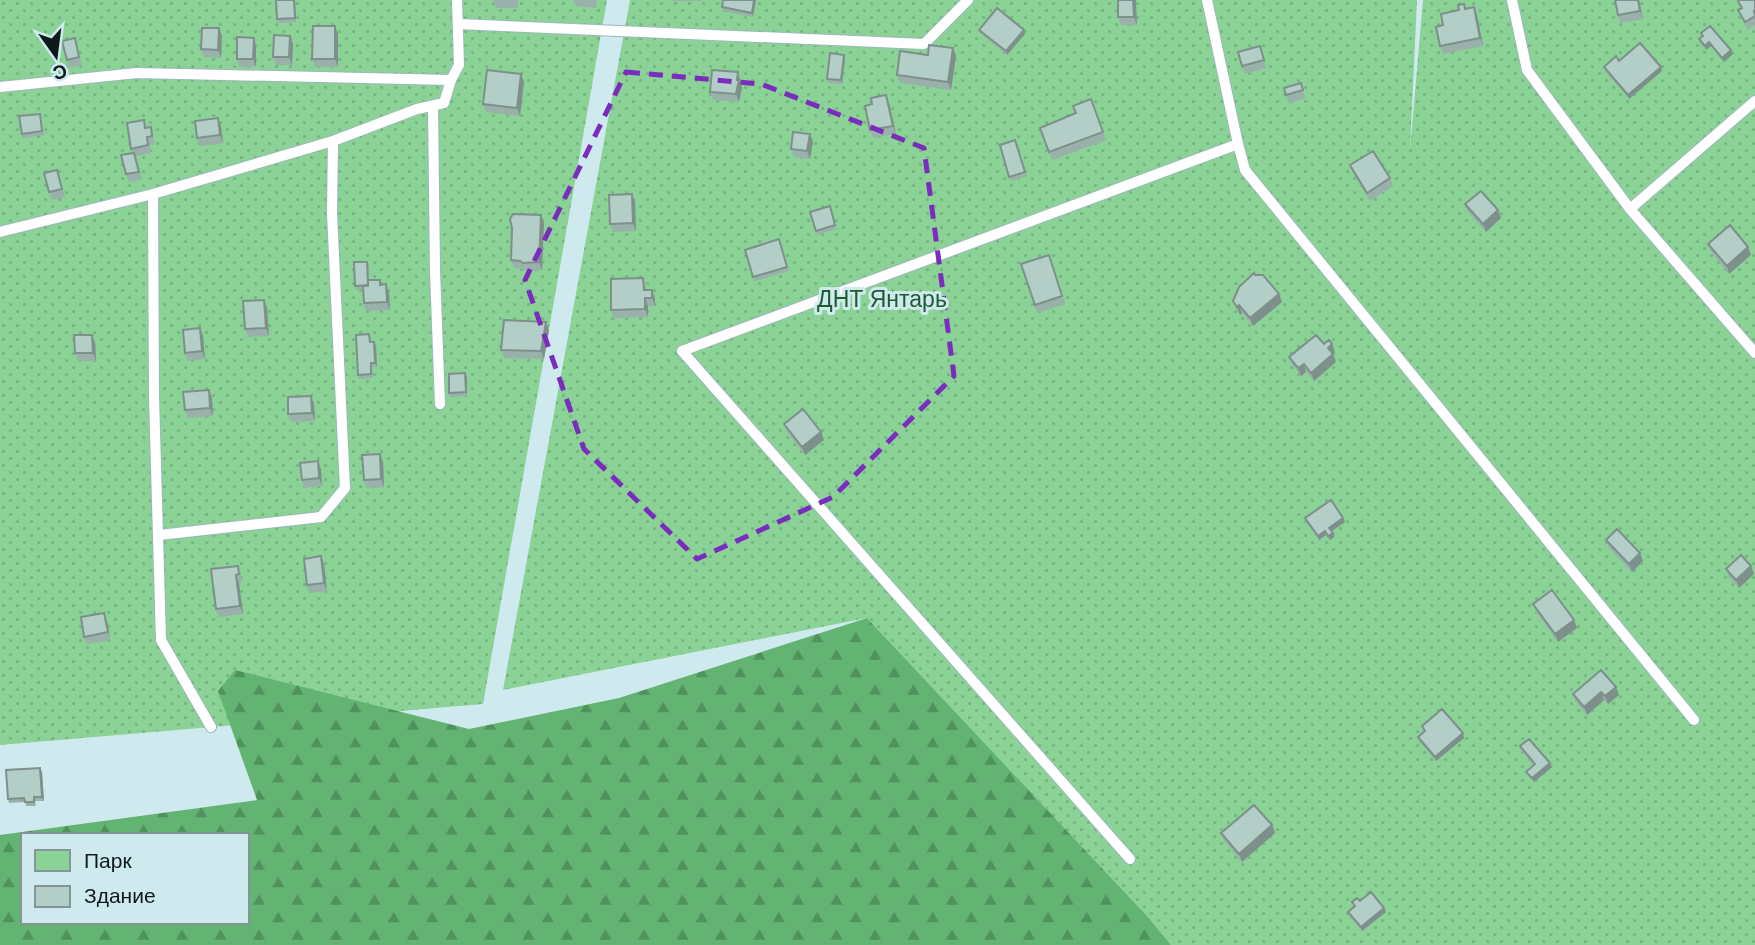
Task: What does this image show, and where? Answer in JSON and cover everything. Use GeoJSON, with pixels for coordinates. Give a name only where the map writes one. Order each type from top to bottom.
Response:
{"type":"FeatureCollection","features":[{"type":"Feature","properties":{"kind":"lane"},"geometry":{"type":"LineString","coordinates":[[0,232],[153,194],[333,141],[417,109],[444,103],[451,80],[460,65],[457,0]]}},
{"type":"Feature","properties":{"kind":"lane"},"geometry":{"type":"LineString","coordinates":[[458,24],[924,44],[968,0]]}},
{"type":"Feature","properties":{"kind":"lane"},"geometry":{"type":"LineString","coordinates":[[1207,0],[1245,170],[1694,720]]}},
{"type":"Feature","properties":{"kind":"lane"},"geometry":{"type":"LineString","coordinates":[[1512,0],[1527,70],[1630,209],[1755,353]]}},
{"type":"Feature","properties":{"kind":"lane"},"geometry":{"type":"LineString","coordinates":[[0,87],[137,73],[451,80]]}},
{"type":"Feature","properties":{"kind":"lane"},"geometry":{"type":"LineString","coordinates":[[1630,209],[1755,101]]}},
{"type":"Feature","properties":{"kind":"lane"},"geometry":{"type":"LineString","coordinates":[[433,106],[440,404]]}},
{"type":"Feature","properties":{"kind":"lane"},"geometry":{"type":"LineString","coordinates":[[159,535],[320,517],[345,488],[332,213],[333,141]]}},
{"type":"Feature","properties":{"kind":"lane"},"geometry":{"type":"LineString","coordinates":[[1130,859],[682,351],[1238,144]]}},
{"type":"Feature","properties":{"kind":"lane"},"geometry":{"type":"LineString","coordinates":[[153,194],[154,397],[161,640],[211,727]]}},
{"type":"Feature","properties":{"kind":"highlighted area"},"geometry":{"type":"Polygon","coordinates":[[[626,72],[761,84],[924,148],[954,376],[833,497],[697,559],[584,449],[525,280],[626,72]]]}},
{"type":"Feature","properties":{"kind":"green space"},"geometry":{"type":"Polygon","coordinates":[[[0,0],[607,0],[483,704],[0,745],[0,0]]]}},
{"type":"Feature","properties":{"kind":"green space","name":"ДНТ Янтарь"},"geometry":{"type":"Polygon","coordinates":[[[630,0],[1417,0],[1410,150],[1423,0],[1755,0],[1755,945],[1171,945],[1148,917],[867,618],[503,690],[630,0]]]}},
{"type":"Feature","properties":{"kind":"green space"},"geometry":{"type":"Polygon","coordinates":[[[867,618],[1148,917],[1171,945],[0,945],[0,835],[257,800],[218,691],[235,670],[469,729],[619,698],[867,618]]]}},
{"type":"Feature","properties":{"kind":"building"},"geometry":{"type":"Polygon","coordinates":[[[276,0],[294,0],[295,18],[277,19],[276,0]]]}},
{"type":"Feature","properties":{"kind":"building"},"geometry":{"type":"Polygon","coordinates":[[[723,0],[754,0],[752,13],[722,7],[723,0]]]}},
{"type":"Feature","properties":{"kind":"building"},"geometry":{"type":"Polygon","coordinates":[[[1118,0],[1133,0],[1134,17],[1118,17],[1118,0]]]}},
{"type":"Feature","properties":{"kind":"building"},"geometry":{"type":"Polygon","coordinates":[[[1615,0],[1638,0],[1640,11],[1618,15],[1615,0]]]}},
{"type":"Feature","properties":{"kind":"building"},"geometry":{"type":"Polygon","coordinates":[[[1755,0],[1755,16],[1745,22],[1738,10],[1742,8],[1738,1],[1755,0]]]}},
{"type":"Feature","properties":{"kind":"building"},"geometry":{"type":"Polygon","coordinates":[[[1464,4],[1465,9],[1474,7],[1480,38],[1440,46],[1436,27],[1443,25],[1441,14],[1459,10],[1458,5],[1464,4]]]}},
{"type":"Feature","properties":{"kind":"building"},"geometry":{"type":"Polygon","coordinates":[[[997,8],[1024,30],[1006,51],[979,30],[997,8]]]}},
{"type":"Feature","properties":{"kind":"building"},"geometry":{"type":"Polygon","coordinates":[[[313,26],[335,26],[335,59],[312,59],[313,26]]]}},
{"type":"Feature","properties":{"kind":"building"},"geometry":{"type":"Polygon","coordinates":[[[1710,26],[1731,50],[1722,58],[1709,42],[1705,46],[1699,39],[1703,36],[1701,33],[1710,26]]]}},
{"type":"Feature","properties":{"kind":"building"},"geometry":{"type":"Polygon","coordinates":[[[202,28],[219,28],[218,50],[201,49],[202,28]]]}},
{"type":"Feature","properties":{"kind":"building"},"geometry":{"type":"Polygon","coordinates":[[[274,35],[290,36],[289,57],[273,57],[274,35]]]}},
{"type":"Feature","properties":{"kind":"building"},"geometry":{"type":"Polygon","coordinates":[[[237,37],[254,38],[253,59],[237,59],[237,37]]]}},
{"type":"Feature","properties":{"kind":"building"},"geometry":{"type":"Polygon","coordinates":[[[75,38],[79,57],[67,60],[62,41],[75,38]]]}},
{"type":"Feature","properties":{"kind":"building"},"geometry":{"type":"Polygon","coordinates":[[[1640,43],[1661,67],[1628,95],[1604,67],[1616,56],[1619,61],[1640,43]]]}},
{"type":"Feature","properties":{"kind":"building"},"geometry":{"type":"Polygon","coordinates":[[[929,45],[953,48],[948,82],[897,75],[900,51],[928,55],[929,45]]]}},
{"type":"Feature","properties":{"kind":"building"},"geometry":{"type":"Polygon","coordinates":[[[1260,46],[1264,60],[1242,66],[1238,52],[1260,46]]]}},
{"type":"Feature","properties":{"kind":"building"},"geometry":{"type":"Polygon","coordinates":[[[830,53],[844,55],[841,80],[827,79],[830,53]]]}},
{"type":"Feature","properties":{"kind":"building"},"geometry":{"type":"Polygon","coordinates":[[[487,70],[521,74],[517,108],[483,104],[487,70]]]}},
{"type":"Feature","properties":{"kind":"building"},"geometry":{"type":"Polygon","coordinates":[[[712,70],[738,72],[736,94],[710,92],[712,70]]]}},
{"type":"Feature","properties":{"kind":"building"},"geometry":{"type":"Polygon","coordinates":[[[1301,83],[1303,90],[1286,95],[1284,88],[1301,83]]]}},
{"type":"Feature","properties":{"kind":"building"},"geometry":{"type":"Polygon","coordinates":[[[886,95],[893,126],[870,130],[865,106],[872,104],[871,98],[886,95]]]}},
{"type":"Feature","properties":{"kind":"building"},"geometry":{"type":"Polygon","coordinates":[[[1091,99],[1103,132],[1049,152],[1040,128],[1076,113],[1073,106],[1091,99]]]}},
{"type":"Feature","properties":{"kind":"building"},"geometry":{"type":"Polygon","coordinates":[[[40,114],[42,131],[22,134],[19,116],[40,114]]]}},
{"type":"Feature","properties":{"kind":"building"},"geometry":{"type":"Polygon","coordinates":[[[218,118],[220,135],[197,138],[195,121],[218,118]]]}},
{"type":"Feature","properties":{"kind":"building"},"geometry":{"type":"Polygon","coordinates":[[[144,120],[145,128],[151,127],[152,136],[147,137],[148,145],[131,149],[127,123],[144,120]]]}},
{"type":"Feature","properties":{"kind":"building"},"geometry":{"type":"Polygon","coordinates":[[[793,132],[810,134],[807,151],[791,149],[793,132]]]}},
{"type":"Feature","properties":{"kind":"building"},"geometry":{"type":"Polygon","coordinates":[[[1015,140],[1025,172],[1009,177],[1000,145],[1015,140]]]}},
{"type":"Feature","properties":{"kind":"building"},"geometry":{"type":"Polygon","coordinates":[[[1373,151],[1390,178],[1367,193],[1350,165],[1373,151]]]}},
{"type":"Feature","properties":{"kind":"building"},"geometry":{"type":"Polygon","coordinates":[[[134,153],[139,172],[126,174],[121,155],[134,153]]]}},
{"type":"Feature","properties":{"kind":"building"},"geometry":{"type":"Polygon","coordinates":[[[57,170],[62,189],[49,192],[44,173],[57,170]]]}},
{"type":"Feature","properties":{"kind":"building"},"geometry":{"type":"Polygon","coordinates":[[[1481,191],[1498,210],[1483,224],[1465,204],[1481,191]]]}},
{"type":"Feature","properties":{"kind":"building"},"geometry":{"type":"Polygon","coordinates":[[[632,194],[633,223],[610,224],[609,195],[632,194]]]}},
{"type":"Feature","properties":{"kind":"building"},"geometry":{"type":"Polygon","coordinates":[[[830,206],[835,225],[816,231],[810,212],[830,206]]]}},
{"type":"Feature","properties":{"kind":"building"},"geometry":{"type":"Polygon","coordinates":[[[513,214],[541,215],[539,262],[523,263],[511,260],[510,219],[513,214]]]}},
{"type":"Feature","properties":{"kind":"building"},"geometry":{"type":"Polygon","coordinates":[[[1730,225],[1748,247],[1727,266],[1708,244],[1730,225]]]}},
{"type":"Feature","properties":{"kind":"building"},"geometry":{"type":"Polygon","coordinates":[[[779,239],[787,267],[753,277],[745,250],[779,239]]]}},
{"type":"Feature","properties":{"kind":"building"},"geometry":{"type":"Polygon","coordinates":[[[1049,255],[1062,296],[1035,305],[1021,264],[1049,255]]]}},
{"type":"Feature","properties":{"kind":"building"},"geometry":{"type":"Polygon","coordinates":[[[354,262],[367,262],[368,285],[355,286],[354,262]]]}},
{"type":"Feature","properties":{"kind":"building"},"geometry":{"type":"Polygon","coordinates":[[[1254,273],[1263,275],[1279,294],[1250,318],[1233,301],[1239,287],[1254,273]]]}},
{"type":"Feature","properties":{"kind":"building"},"geometry":{"type":"Polygon","coordinates":[[[643,278],[644,290],[652,290],[652,298],[645,298],[645,309],[611,310],[611,279],[643,278]]]}},
{"type":"Feature","properties":{"kind":"building"},"geometry":{"type":"Polygon","coordinates":[[[368,280],[380,280],[380,285],[386,284],[387,302],[364,303],[363,286],[368,286],[368,280]]]}},
{"type":"Feature","properties":{"kind":"building"},"geometry":{"type":"Polygon","coordinates":[[[264,300],[266,328],[245,329],[243,301],[264,300]]]}},
{"type":"Feature","properties":{"kind":"building"},"geometry":{"type":"Polygon","coordinates":[[[504,320],[546,322],[541,351],[501,350],[504,320]]]}},
{"type":"Feature","properties":{"kind":"building"},"geometry":{"type":"Polygon","coordinates":[[[200,328],[202,351],[185,353],[183,330],[200,328]]]}},
{"type":"Feature","properties":{"kind":"building"},"geometry":{"type":"Polygon","coordinates":[[[369,334],[370,342],[374,342],[375,363],[371,363],[371,374],[358,375],[356,335],[369,334]]]}},
{"type":"Feature","properties":{"kind":"building"},"geometry":{"type":"Polygon","coordinates":[[[74,335],[92,335],[93,353],[75,353],[74,335]]]}},
{"type":"Feature","properties":{"kind":"building"},"geometry":{"type":"Polygon","coordinates":[[[1316,335],[1324,344],[1329,340],[1332,344],[1328,348],[1333,354],[1311,373],[1304,364],[1298,368],[1289,357],[1316,335]]]}},
{"type":"Feature","properties":{"kind":"building"},"geometry":{"type":"Polygon","coordinates":[[[465,373],[466,392],[449,393],[449,374],[465,373]]]}},
{"type":"Feature","properties":{"kind":"building"},"geometry":{"type":"Polygon","coordinates":[[[209,390],[210,408],[185,410],[183,392],[209,390]]]}},
{"type":"Feature","properties":{"kind":"building"},"geometry":{"type":"Polygon","coordinates":[[[311,396],[312,413],[288,414],[288,397],[311,396]]]}},
{"type":"Feature","properties":{"kind":"building"},"geometry":{"type":"Polygon","coordinates":[[[803,409],[821,432],[802,447],[784,424],[803,409]]]}},
{"type":"Feature","properties":{"kind":"building"},"geometry":{"type":"Polygon","coordinates":[[[380,454],[381,479],[364,480],[362,455],[380,454]]]}},
{"type":"Feature","properties":{"kind":"building"},"geometry":{"type":"Polygon","coordinates":[[[318,461],[319,478],[302,480],[300,463],[318,461]]]}},
{"type":"Feature","properties":{"kind":"building"},"geometry":{"type":"Polygon","coordinates":[[[1331,500],[1343,518],[1329,528],[1333,533],[1328,536],[1325,531],[1318,536],[1305,518],[1331,500]]]}},
{"type":"Feature","properties":{"kind":"building"},"geometry":{"type":"Polygon","coordinates":[[[1617,529],[1640,553],[1629,564],[1606,540],[1617,529]]]}},
{"type":"Feature","properties":{"kind":"building"},"geometry":{"type":"Polygon","coordinates":[[[1741,555],[1751,566],[1736,580],[1726,569],[1741,555]]]}},
{"type":"Feature","properties":{"kind":"building"},"geometry":{"type":"Polygon","coordinates":[[[321,556],[324,583],[307,585],[304,559],[321,556]]]}},
{"type":"Feature","properties":{"kind":"building"},"geometry":{"type":"Polygon","coordinates":[[[238,566],[239,574],[236,575],[240,606],[216,609],[211,569],[238,566]]]}},
{"type":"Feature","properties":{"kind":"building"},"geometry":{"type":"Polygon","coordinates":[[[1552,590],[1574,620],[1555,634],[1533,604],[1552,590]]]}},
{"type":"Feature","properties":{"kind":"building"},"geometry":{"type":"Polygon","coordinates":[[[104,613],[108,632],[84,637],[81,617],[104,613]]]}},
{"type":"Feature","properties":{"kind":"building"},"geometry":{"type":"Polygon","coordinates":[[[1601,670],[1616,687],[1605,696],[1601,692],[1584,707],[1573,694],[1601,670]]]}},
{"type":"Feature","properties":{"kind":"building"},"geometry":{"type":"Polygon","coordinates":[[[1442,709],[1463,733],[1435,757],[1418,737],[1425,731],[1422,726],[1442,709]]]}},
{"type":"Feature","properties":{"kind":"building"},"geometry":{"type":"Polygon","coordinates":[[[1529,739],[1550,763],[1532,778],[1526,772],[1535,764],[1520,746],[1529,739]]]}},
{"type":"Feature","properties":{"kind":"building"},"geometry":{"type":"Polygon","coordinates":[[[40,768],[42,797],[34,797],[34,802],[25,802],[24,798],[8,799],[6,770],[40,768]]]}},
{"type":"Feature","properties":{"kind":"building"},"geometry":{"type":"Polygon","coordinates":[[[1254,805],[1272,825],[1239,854],[1221,833],[1254,805]]]}},
{"type":"Feature","properties":{"kind":"building"},"geometry":{"type":"Polygon","coordinates":[[[1371,892],[1384,908],[1361,927],[1348,912],[1355,906],[1352,902],[1357,898],[1360,901],[1371,892]]]}}]}
